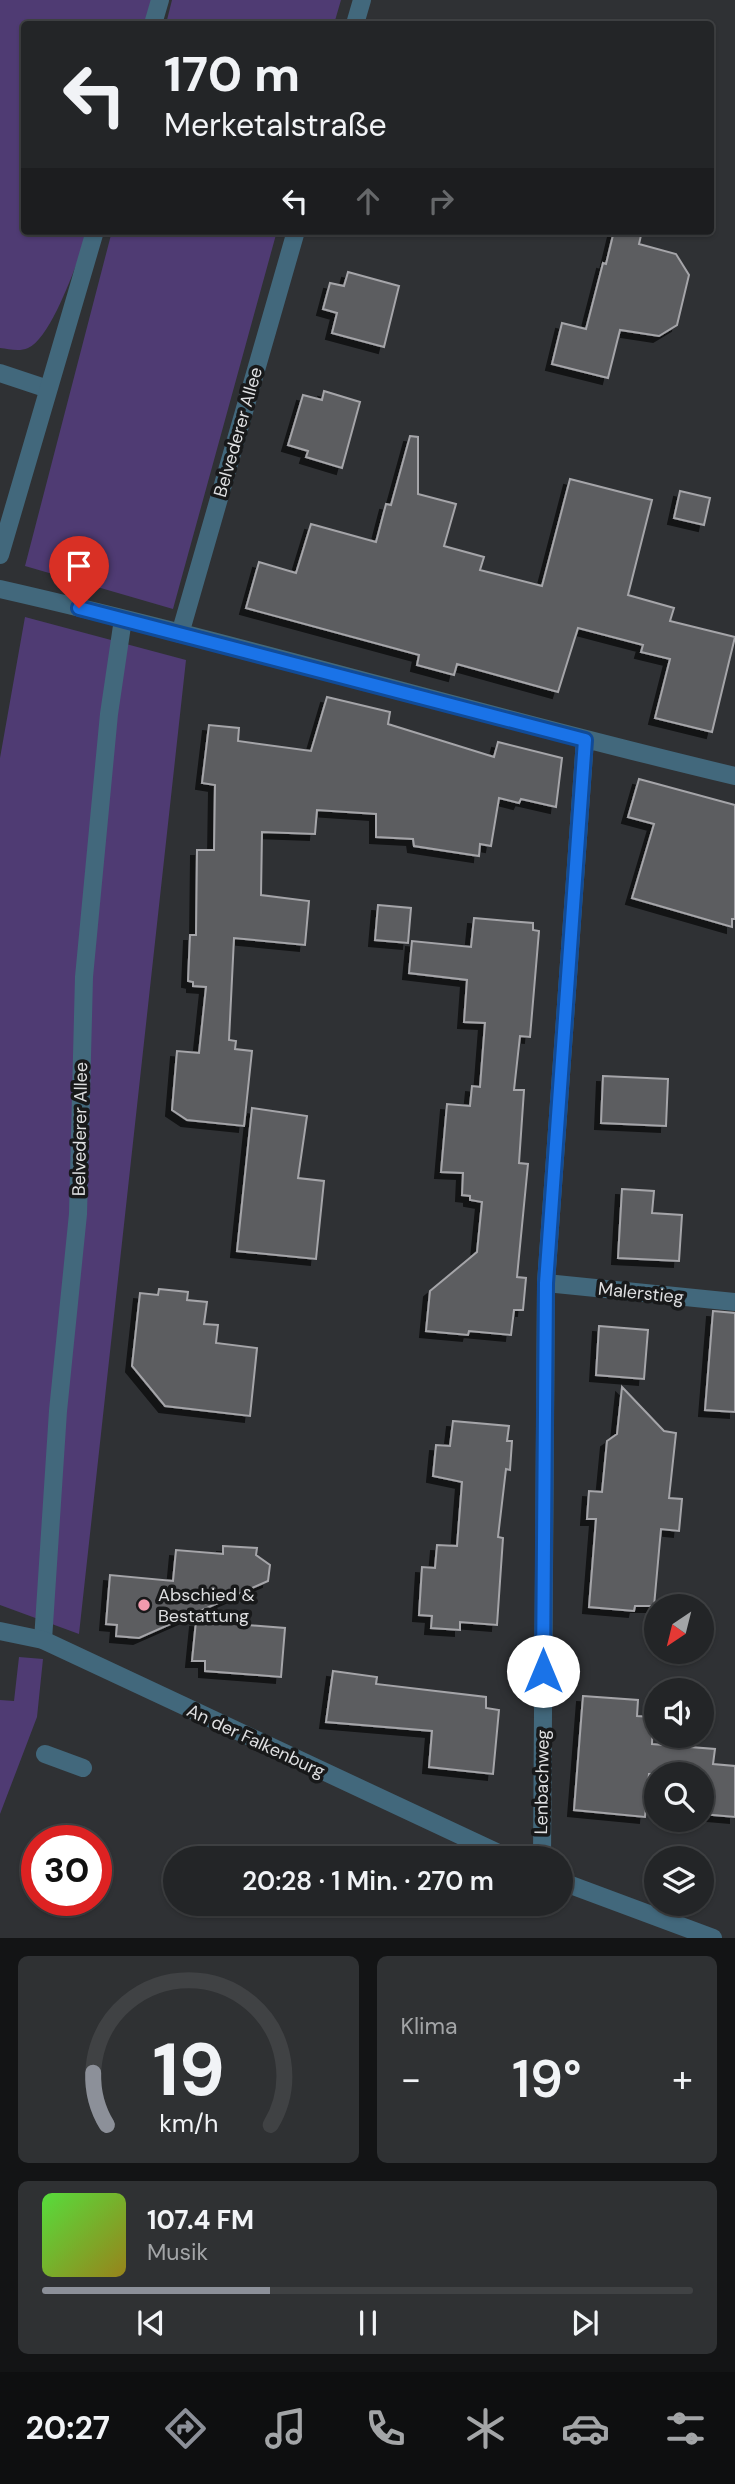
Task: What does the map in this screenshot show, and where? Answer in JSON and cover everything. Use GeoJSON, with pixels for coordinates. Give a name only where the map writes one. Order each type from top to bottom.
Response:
{"type":"FeatureCollection","features":[{"type":"Feature","properties":{"kind":"street"},"geometry":{"type":"LineString","coordinates":[[154,21],[160,0]]}},
{"type":"Feature","properties":{"kind":"street"},"geometry":{"type":"LineString","coordinates":[[356,21],[362,0]]}},
{"type":"Feature","properties":{"kind":"street"},"geometry":{"type":"LineString","coordinates":[[0,555],[94,235]]}},
{"type":"Feature","properties":{"kind":"street","name":"Belvederer Allee"},"geometry":{"type":"LineString","coordinates":[[180,634],[295,235]]}},
{"type":"Feature","properties":{"kind":"street"},"geometry":{"type":"LineString","coordinates":[[0,373],[48,389]]}},
{"type":"Feature","properties":{"kind":"street"},"geometry":{"type":"LineString","coordinates":[[0,589],[735,776]]}},
{"type":"Feature","properties":{"kind":"street","name":"Belvederer Allee"},"geometry":{"type":"LineString","coordinates":[[43,1640],[58,1411],[78,1214],[84,976],[109,714],[123,619]]}},
{"type":"Feature","properties":{"kind":"street","name":"Lenbachweg"},"geometry":{"type":"LineString","coordinates":[[542,1846],[546,1283],[585,740]]}},
{"type":"Feature","properties":{"kind":"street","name":"Malerstieg"},"geometry":{"type":"LineString","coordinates":[[546,1283],[735,1303]]}},
{"type":"Feature","properties":{"kind":"street","name":"An der Falkenburg"},"geometry":{"type":"LineString","coordinates":[[0,1631],[43,1640],[483,1846]]}},
{"type":"Feature","properties":{"kind":"street"},"geometry":{"type":"LineString","coordinates":[[45,1754],[83,1768]]}},
{"type":"Feature","properties":{"kind":"street"},"geometry":{"type":"LineString","coordinates":[[573,1886],[713,1938]]}},
{"type":"Feature","properties":{"kind":"shaded area"},"geometry":{"type":"Polygon","coordinates":[[[0,0],[160,0],[154,21],[21,21],[21,235],[87,235],[64,296],[47,329],[28,348],[0,348],[0,0]]]}},
{"type":"Feature","properties":{"kind":"shaded area"},"geometry":{"type":"Polygon","coordinates":[[[172,0],[341,0],[335,21],[167,21],[172,0]]]}},
{"type":"Feature","properties":{"kind":"shaded area"},"geometry":{"type":"Polygon","coordinates":[[[111,235],[276,235],[173,609],[25,566],[111,235]]]}},
{"type":"Feature","properties":{"kind":"shaded area"},"geometry":{"type":"Polygon","coordinates":[[[25,617],[186,660],[79,1634],[0,1605],[0,758],[25,617]]]}},
{"type":"Feature","properties":{"kind":"shaded area"},"geometry":{"type":"Polygon","coordinates":[[[19,1657],[43,1659],[37,1717],[0,1814],[0,1700],[14,1701],[19,1657]]]}},
{"type":"Feature","properties":{"kind":"building"},"geometry":{"type":"Polygon","coordinates":[[[613,235],[641,235],[639,244],[676,254],[689,275],[677,325],[659,336],[620,330],[608,378],[552,364],[562,323],[586,329],[603,263],[606,264],[613,235]]]}},
{"type":"Feature","properties":{"kind":"building"},"geometry":{"type":"Polygon","coordinates":[[[348,272],[399,286],[384,347],[332,333],[337,313],[323,309],[330,283],[344,286],[348,272]]]}},
{"type":"Feature","properties":{"kind":"building"},"geometry":{"type":"Polygon","coordinates":[[[324,391],[360,402],[342,468],[306,457],[308,451],[288,445],[303,395],[322,400],[324,391]]]}},
{"type":"Feature","properties":{"kind":"building"},"geometry":{"type":"Polygon","coordinates":[[[410,436],[418,437],[418,494],[456,504],[444,546],[484,557],[480,570],[542,586],[570,479],[652,500],[628,595],[674,608],[670,621],[735,637],[712,732],[655,718],[670,659],[641,652],[643,645],[578,628],[558,692],[457,664],[454,675],[417,665],[419,655],[246,608],[259,562],[296,573],[311,524],[376,542],[386,504],[391,505],[410,436]]]}},
{"type":"Feature","properties":{"kind":"building"},"geometry":{"type":"Polygon","coordinates":[[[680,491],[710,498],[704,525],[674,518],[680,491]]]}},
{"type":"Feature","properties":{"kind":"building"},"geometry":{"type":"Polygon","coordinates":[[[327,697],[390,712],[388,724],[494,757],[498,742],[562,758],[556,807],[521,799],[519,803],[499,798],[491,846],[480,844],[479,856],[414,846],[413,839],[376,837],[376,814],[317,810],[315,834],[262,832],[261,895],[309,901],[305,945],[234,938],[229,1040],[236,1041],[235,1049],[252,1051],[244,1126],[187,1120],[172,1110],[177,1051],[199,1053],[206,987],[193,986],[193,982],[188,981],[190,935],[196,935],[197,850],[214,850],[215,785],[202,783],[209,725],[239,728],[238,741],[311,751],[327,697]]]}},
{"type":"Feature","properties":{"kind":"building"},"geometry":{"type":"Polygon","coordinates":[[[639,779],[735,805],[735,919],[732,919],[732,927],[632,898],[654,824],[628,817],[639,779]]]}},
{"type":"Feature","properties":{"kind":"building"},"geometry":{"type":"Polygon","coordinates":[[[378,905],[411,908],[408,943],[375,940],[378,905]]]}},
{"type":"Feature","properties":{"kind":"building"},"geometry":{"type":"Polygon","coordinates":[[[474,918],[533,923],[533,930],[539,931],[530,1037],[520,1036],[514,1090],[524,1090],[519,1163],[528,1164],[517,1277],[526,1278],[523,1310],[514,1310],[511,1335],[426,1331],[430,1291],[477,1252],[482,1202],[462,1195],[463,1173],[441,1172],[447,1104],[470,1106],[472,1086],[480,1087],[485,1023],[464,1022],[467,980],[409,973],[412,941],[471,947],[474,918]]]}},
{"type":"Feature","properties":{"kind":"building"},"geometry":{"type":"Polygon","coordinates":[[[603,1076],[668,1079],[666,1126],[601,1123],[603,1076]]]}},
{"type":"Feature","properties":{"kind":"building"},"geometry":{"type":"Polygon","coordinates":[[[252,1108],[307,1116],[298,1178],[324,1181],[316,1259],[237,1251],[252,1108]]]}},
{"type":"Feature","properties":{"kind":"building"},"geometry":{"type":"Polygon","coordinates":[[[622,1189],[654,1191],[652,1213],[682,1215],[679,1261],[618,1258],[622,1189]]]}},
{"type":"Feature","properties":{"kind":"building"},"geometry":{"type":"Polygon","coordinates":[[[159,1289],[188,1292],[187,1300],[207,1302],[204,1324],[218,1325],[216,1343],[257,1348],[250,1416],[165,1406],[132,1366],[140,1293],[158,1295],[159,1289]]]}},
{"type":"Feature","properties":{"kind":"building"},"geometry":{"type":"Polygon","coordinates":[[[713,1311],[735,1313],[735,1412],[705,1410],[713,1311]]]}},
{"type":"Feature","properties":{"kind":"building"},"geometry":{"type":"Polygon","coordinates":[[[599,1326],[648,1330],[644,1379],[596,1375],[599,1326]]]}},
{"type":"Feature","properties":{"kind":"building"},"geometry":{"type":"Polygon","coordinates":[[[622,1387],[664,1431],[676,1433],[669,1498],[682,1499],[679,1531],[661,1529],[655,1594],[644,1594],[644,1606],[635,1606],[634,1611],[589,1607],[596,1519],[587,1519],[589,1491],[602,1492],[607,1441],[617,1434],[622,1387]]]}},
{"type":"Feature","properties":{"kind":"building"},"geometry":{"type":"Polygon","coordinates":[[[453,1421],[509,1426],[507,1441],[512,1441],[510,1470],[506,1469],[498,1537],[503,1538],[497,1625],[460,1622],[460,1630],[431,1628],[432,1616],[419,1615],[422,1567],[435,1568],[437,1545],[457,1546],[462,1482],[433,1476],[436,1445],[450,1446],[453,1421]]]}},
{"type":"Feature","properties":{"kind":"building"},"geometry":{"type":"Polygon","coordinates":[[[223,1546],[257,1548],[256,1555],[270,1565],[268,1581],[139,1638],[116,1636],[117,1625],[106,1624],[110,1575],[173,1581],[176,1550],[223,1554],[223,1546]]]}},
{"type":"Feature","properties":{"kind":"building"},"geometry":{"type":"Polygon","coordinates":[[[196,1621],[285,1628],[281,1677],[205,1671],[205,1661],[192,1661],[196,1621]]]}},
{"type":"Feature","properties":{"kind":"building"},"geometry":{"type":"Polygon","coordinates":[[[333,1671],[377,1677],[376,1684],[486,1697],[486,1708],[499,1710],[493,1774],[429,1767],[432,1731],[326,1722],[333,1671]]]}},
{"type":"Feature","properties":{"kind":"building"},"geometry":{"type":"Polygon","coordinates":[[[583,1696],[638,1700],[637,1716],[644,1716],[644,1748],[715,1749],[713,1762],[644,1762],[644,1817],[574,1810],[583,1696]]]}},
{"type":"Feature","properties":{"kind":"building"},"geometry":{"type":"Polygon","coordinates":[[[714,1764],[735,1766],[735,1817],[714,1815],[714,1764]]]}},
{"type":"Feature","properties":{"kind":"place","name":"Abschied & Bestattung"},"geometry":{"type":"Point","coordinates":[144,1605]}},
{"type":"Feature","properties":{"kind":"route"},"geometry":{"type":"LineString","coordinates":[[79,608],[585,740],[546,1283],[543,1671]]}}]}
